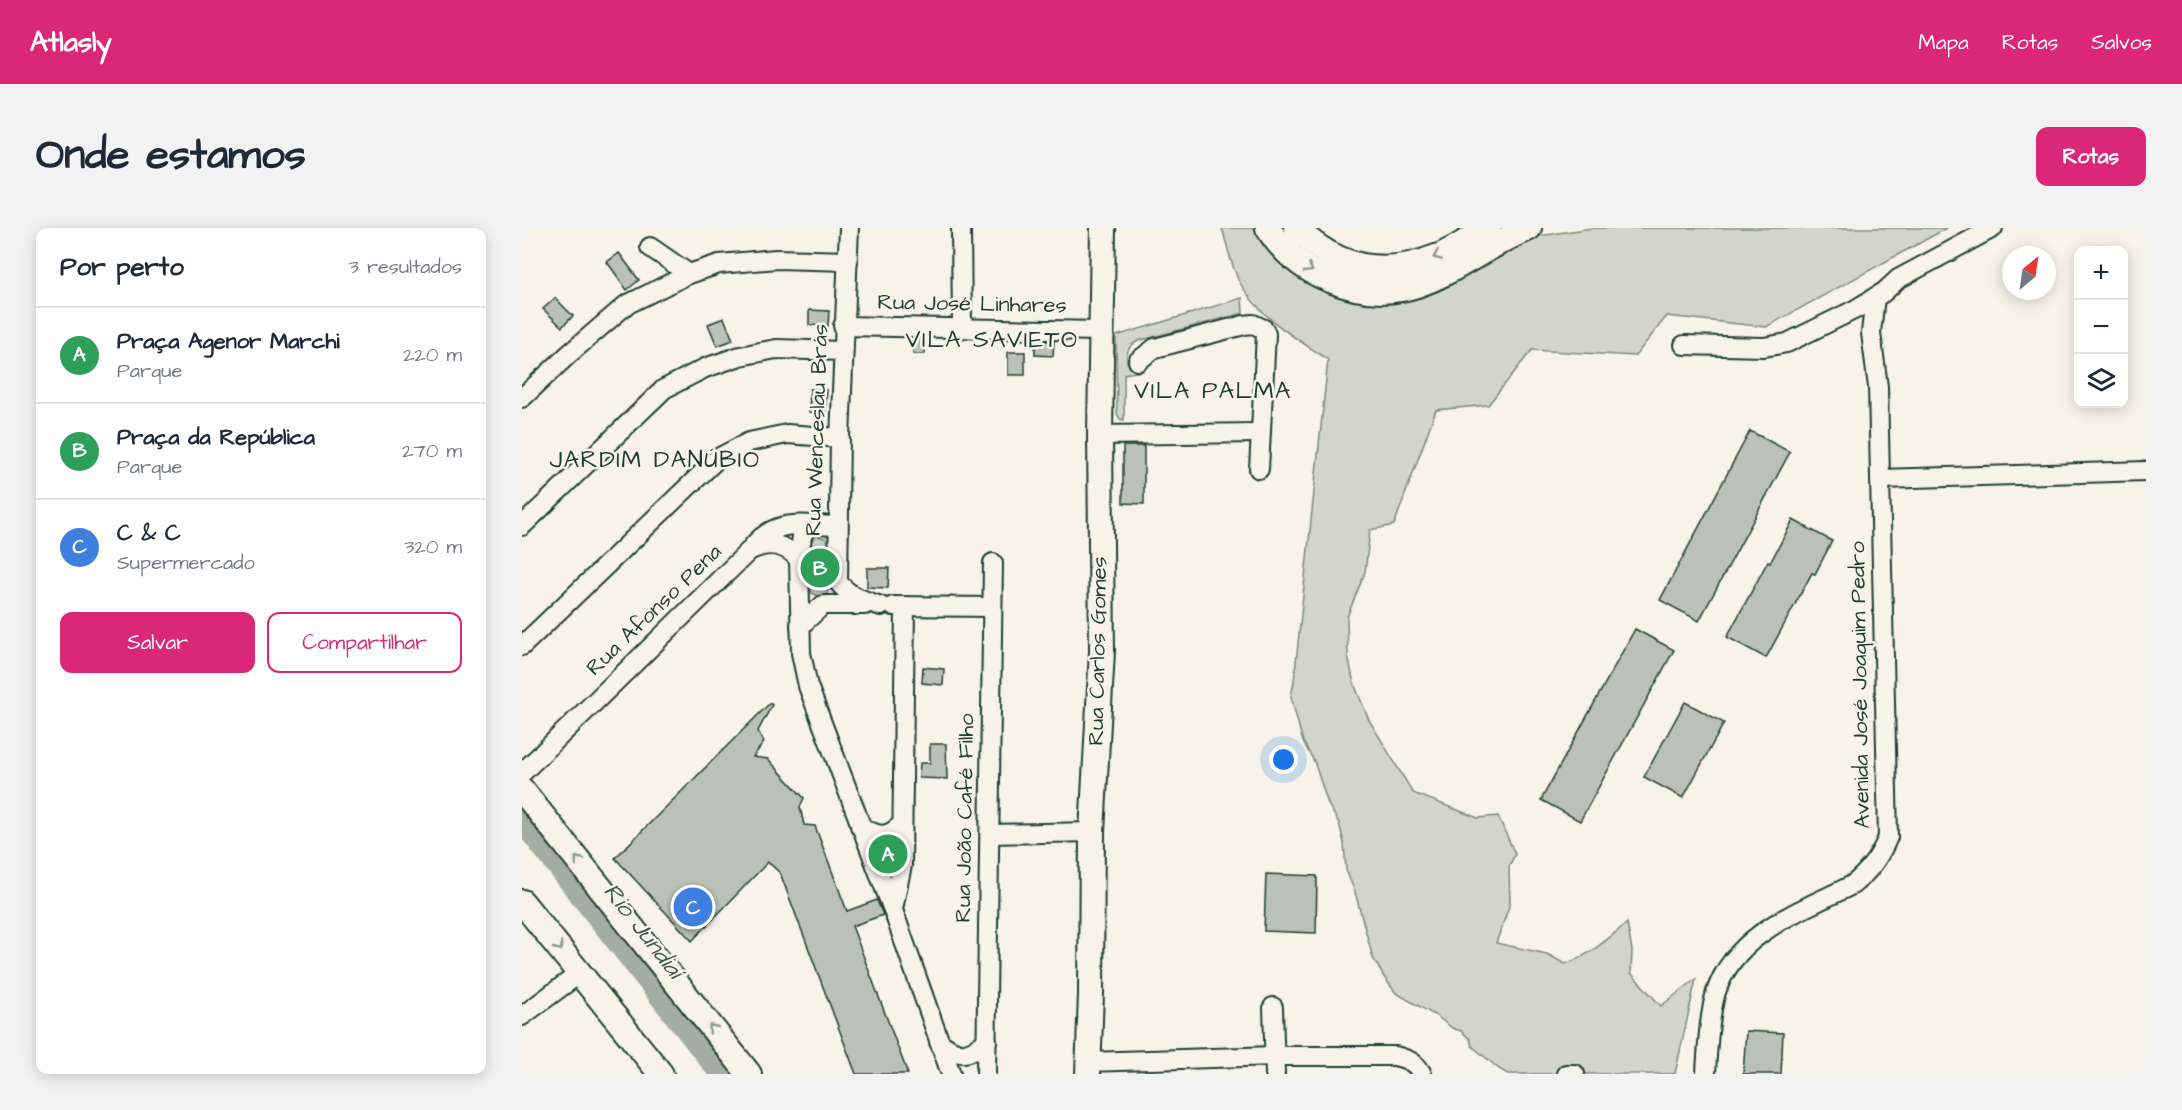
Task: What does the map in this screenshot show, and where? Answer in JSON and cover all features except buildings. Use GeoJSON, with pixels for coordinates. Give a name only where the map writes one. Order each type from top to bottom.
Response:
{"type":"FeatureCollection","features":[{"type":"Feature","properties":{"kind":"main road","name":"Rua Carlos Gomes"},"geometry":{"type":"LineString","coordinates":[[1088,1068],[1092,832],[1102,651],[1100,435],[1103,228]]}},
{"type":"Feature","properties":{"kind":"main road"},"geometry":{"type":"LineString","coordinates":[[1268,228],[1282,248],[1298,263],[1316,274],[1348,287],[1377,292],[1404,289],[1426,283],[1462,265],[1478,252],[1529,228]]}},
{"type":"Feature","properties":{"kind":"main road"},"geometry":{"type":"LineString","coordinates":[[1296,228],[1310,242],[1330,256],[1375,268],[1404,266],[1437,257],[1488,228]]}},
{"type":"Feature","properties":{"kind":"main road"},"geometry":{"type":"LineString","coordinates":[[522,789],[749,1074]]}},
{"type":"Feature","properties":{"kind":"main road"},"geometry":{"type":"LineString","coordinates":[[522,902],[580,973],[653,1071]]}},
{"type":"Feature","properties":{"kind":"street","name":"Rua Wenceslau Brás"},"geometry":{"type":"LineString","coordinates":[[838,582],[842,351],[849,228]]}},
{"type":"Feature","properties":{"kind":"street"},"geometry":{"type":"LineString","coordinates":[[961,228],[962,327]]}},
{"type":"Feature","properties":{"kind":"street"},"geometry":{"type":"LineString","coordinates":[[1684,345],[1776,346],[1796,339],[1875,297],[1898,279],[1992,228]]}},
{"type":"Feature","properties":{"kind":"street"},"geometry":{"type":"LineString","coordinates":[[650,247],[689,274]]}},
{"type":"Feature","properties":{"kind":"street"},"geometry":{"type":"LineString","coordinates":[[522,398],[568,354],[626,305],[689,274],[719,264],[777,259],[848,261]]}},
{"type":"Feature","properties":{"kind":"street","name":"Avenida José Joaquim Pedro"},"geometry":{"type":"LineString","coordinates":[[1706,1067],[1715,995],[1726,972],[1741,950],[1772,925],[1860,879],[1880,855],[1888,837],[1878,387],[1871,333],[1875,297]]}},
{"type":"Feature","properties":{"kind":"street"},"geometry":{"type":"LineString","coordinates":[[1138,361],[1155,348],[1244,325],[1260,326],[1266,334],[1259,469]]}},
{"type":"Feature","properties":{"kind":"street","name":"Rua José Linhares"},"geometry":{"type":"LineString","coordinates":[[843,326],[1101,331]]}},
{"type":"Feature","properties":{"kind":"street"},"geometry":{"type":"LineString","coordinates":[[522,526],[664,389],[705,368],[740,356],[776,349],[842,351]]}},
{"type":"Feature","properties":{"kind":"street"},"geometry":{"type":"LineString","coordinates":[[1100,435],[1260,433]]}},
{"type":"Feature","properties":{"kind":"street"},"geometry":{"type":"LineString","coordinates":[[522,646],[718,458],[748,442],[787,434],[840,438]]}},
{"type":"Feature","properties":{"kind":"street"},"geometry":{"type":"LineString","coordinates":[[1880,479],[2146,471]]}},
{"type":"Feature","properties":{"kind":"street","name":"Rua Afonso Pena"},"geometry":{"type":"LineString","coordinates":[[522,773],[768,531],[795,524],[838,526]]}},
{"type":"Feature","properties":{"kind":"street"},"geometry":{"type":"LineString","coordinates":[[808,525],[802,536],[799,559],[801,653],[808,686],[893,910],[951,1074]]}},
{"type":"Feature","properties":{"kind":"street"},"geometry":{"type":"LineString","coordinates":[[749,551],[770,544],[791,551],[799,559]]}},
{"type":"Feature","properties":{"kind":"street","name":"Rua João Café Filho"},"geometry":{"type":"LineString","coordinates":[[986,1074],[993,563]]}},
{"type":"Feature","properties":{"kind":"street"},"geometry":{"type":"LineString","coordinates":[[800,626],[832,600],[837,592],[838,582]]}},
{"type":"Feature","properties":{"kind":"street"},"geometry":{"type":"LineString","coordinates":[[838,582],[846,592],[856,598],[881,606]]}},
{"type":"Feature","properties":{"kind":"street"},"geometry":{"type":"LineString","coordinates":[[800,592],[805,600],[814,605],[992,607]]}},
{"type":"Feature","properties":{"kind":"street"},"geometry":{"type":"LineString","coordinates":[[893,910],[902,865],[905,606]]}},
{"type":"Feature","properties":{"kind":"street"},"geometry":{"type":"LineString","coordinates":[[860,826],[873,834],[885,835],[893,832],[902,824]]}},
{"type":"Feature","properties":{"kind":"street"},"geometry":{"type":"LineString","coordinates":[[990,834],[1092,832]]}},
{"type":"Feature","properties":{"kind":"street"},"geometry":{"type":"LineString","coordinates":[[522,1016],[580,973]]}},
{"type":"Feature","properties":{"kind":"street"},"geometry":{"type":"LineString","coordinates":[[1273,1007],[1275,1065]]}},
{"type":"Feature","properties":{"kind":"street"},"geometry":{"type":"LineString","coordinates":[[939,1042],[953,1052],[962,1054],[973,1052],[987,1041]]}},
{"type":"Feature","properties":{"kind":"street"},"geometry":{"type":"LineString","coordinates":[[1088,1068],[1275,1065],[1395,1056],[1408,1059],[1418,1067],[1422,1074]]}},
{"type":"Feature","properties":{"kind":"street"},"geometry":{"type":"LineString","coordinates":[[1566,1074],[1575,1074]]}},
{"type":"Feature","properties":{"kind":"shaded area"},"geometry":{"type":"Polygon","coordinates":[[[1222,228],[1260,228],[1354,296],[1395,302],[1425,294],[1505,247],[1539,236],[1592,228],[1947,228],[1766,327],[1667,316],[1635,356],[1532,350],[1488,405],[1436,410],[1394,525],[1370,530],[1365,572],[1347,617],[1348,655],[1354,684],[1369,720],[1413,793],[1478,818],[1498,816],[1515,854],[1509,867],[1510,904],[1496,943],[1547,954],[1565,964],[1590,952],[1627,923],[1632,950],[1631,973],[1661,1006],[1696,979],[1675,1074],[1508,1074],[1472,1046],[1470,1039],[1461,1031],[1452,1028],[1438,1017],[1396,993],[1373,958],[1355,892],[1346,870],[1344,843],[1339,823],[1328,804],[1314,761],[1303,742],[1291,697],[1328,360],[1279,326],[1247,294],[1234,268],[1222,228]]]}},
{"type":"Feature","properties":{"kind":"shaded area"},"geometry":{"type":"Polygon","coordinates":[[[1242,298],[1243,313],[1138,341],[1132,345],[1128,352],[1127,362],[1142,371],[1124,374],[1124,420],[1120,419],[1117,413],[1116,336],[1242,298]]]}},
{"type":"Feature","properties":{"kind":"shaded area"},"geometry":{"type":"Polygon","coordinates":[[[817,536],[827,539],[831,559],[828,591],[825,596],[820,597],[812,593],[810,588],[810,542],[817,536]]]}},
{"type":"Feature","properties":{"kind":"shaded area"},"geometry":{"type":"Polygon","coordinates":[[[884,842],[896,846],[893,862],[887,869],[878,857],[879,849],[884,842]]]}},
{"type":"Feature","properties":{"kind":"waterway","name":"Rio Jundiaí"},"geometry":{"type":"LineString","coordinates":[[522,821],[721,1074]]}},
{"type":"Feature","properties":{"kind":"place","name":"Praça da República"},"geometry":{"type":"Point","coordinates":[820,568]}},
{"type":"Feature","properties":{"kind":"place","name":"Praça Agenor Marchi"},"geometry":{"type":"Point","coordinates":[888,854]}},
{"type":"Feature","properties":{"kind":"place","name":"C & C"},"geometry":{"type":"Point","coordinates":[693,907]}},
{"type":"Feature","properties":{"kind":"district","name":"VILA SAVIETO"},"geometry":{"type":"Point","coordinates":[992,340]}},
{"type":"Feature","properties":{"kind":"district","name":"VILA PALMA"},"geometry":{"type":"Point","coordinates":[1213,391]}},
{"type":"Feature","properties":{"kind":"district","name":"JARDIM DANÚBIO"},"geometry":{"type":"Point","coordinates":[655,460]}}]}
